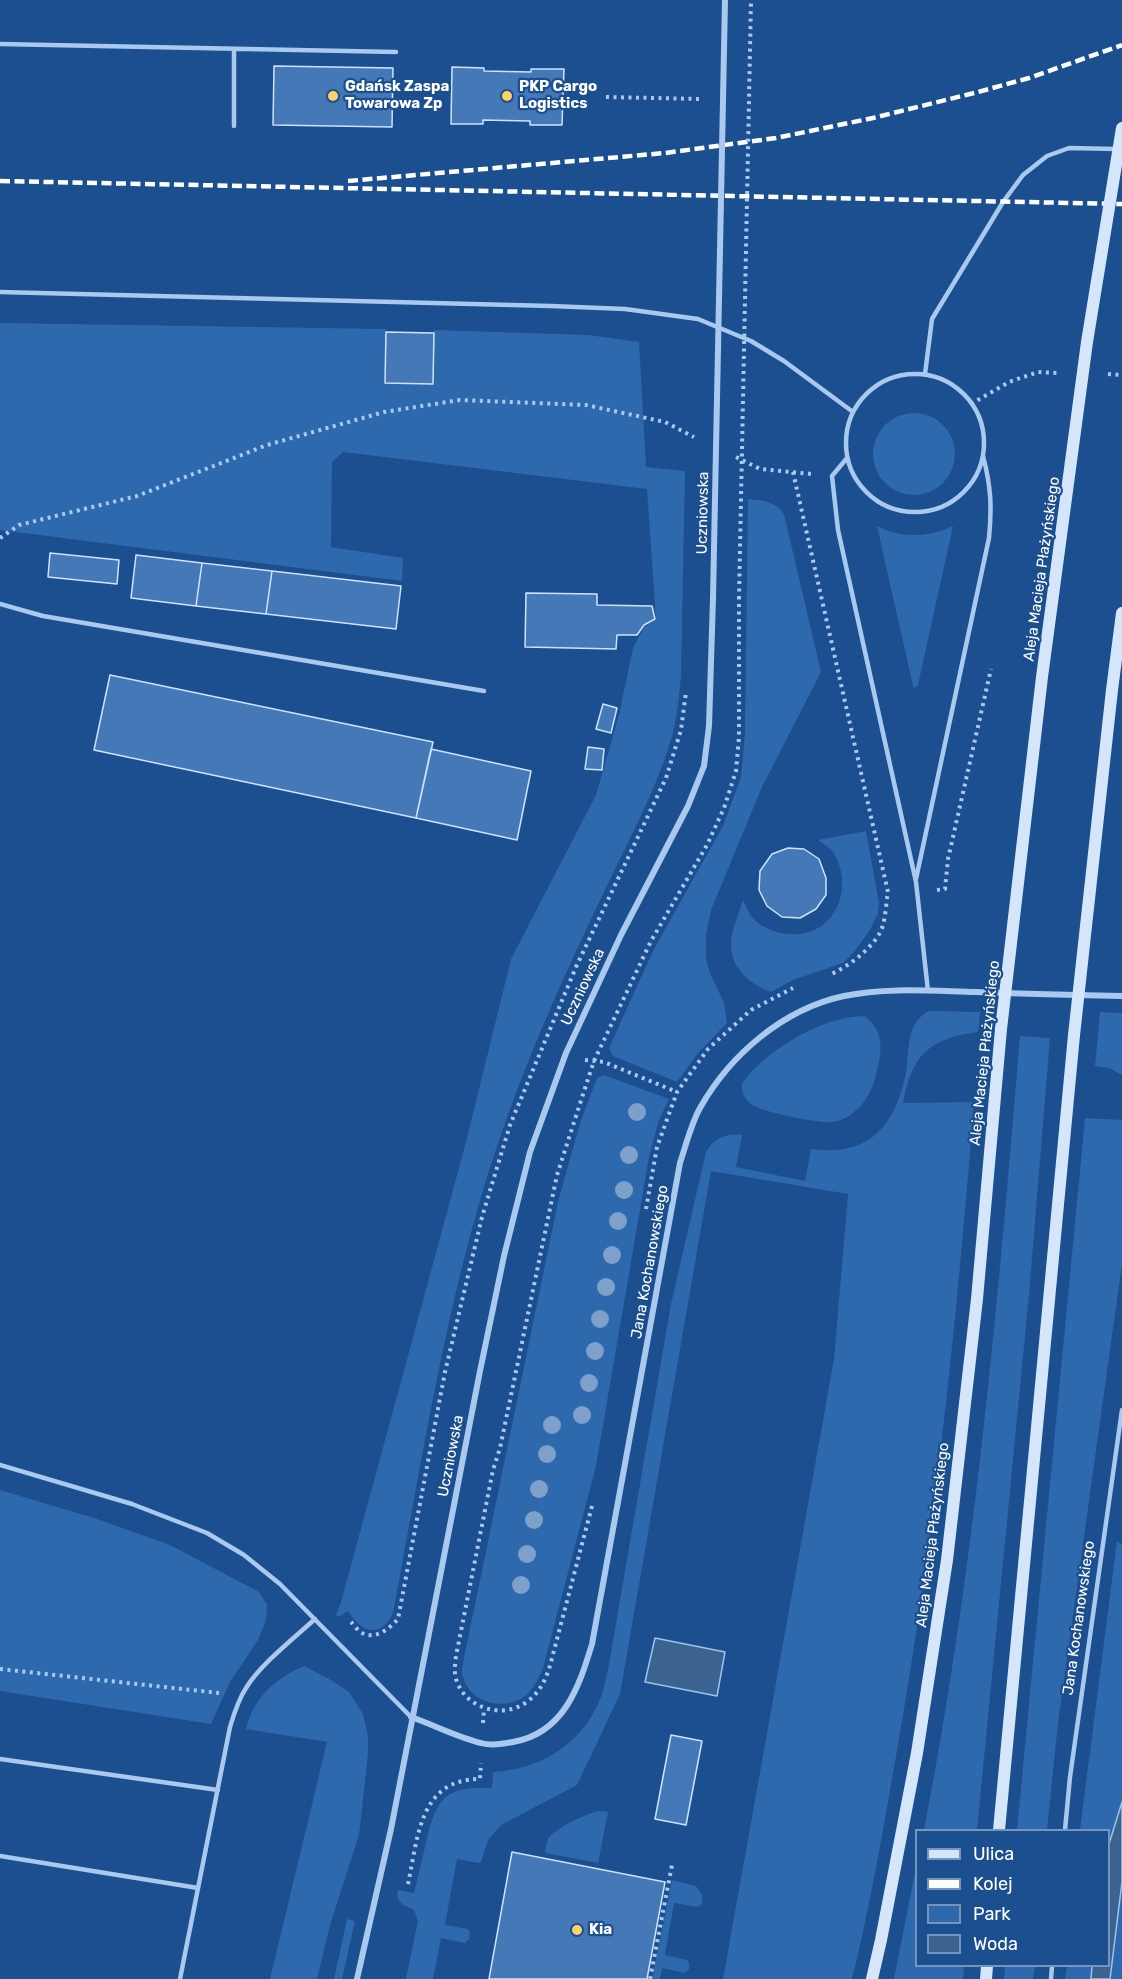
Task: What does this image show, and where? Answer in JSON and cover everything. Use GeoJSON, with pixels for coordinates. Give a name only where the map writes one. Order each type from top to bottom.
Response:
{"type":"FeatureCollection","features":[{"type":"Feature","properties":{"kind":"main road","name":"Aleja Macieja Płażyńskiego"},"geometry":{"type":"LineString","coordinates":[[872,1979],[917,1753],[947,1560],[977,1299],[1001,1029],[1042,677],[1087,342],[1122,128]]}},
{"type":"Feature","properties":{"kind":"main road"},"geometry":{"type":"LineString","coordinates":[[999,1829],[1074,1035],[1122,613]]}},
{"type":"Feature","properties":{"kind":"street","name":"Uczniowska"},"geometry":{"type":"LineString","coordinates":[[357,1979],[391,1829],[411,1717],[499,1279],[530,1152],[566,1053],[621,935],[688,806],[704,766],[709,726],[713,598],[725,0]]}},
{"type":"Feature","properties":{"kind":"street","name":"Jana Kochanowskiego"},"geometry":{"type":"LineString","coordinates":[[411,1717],[482,1743],[502,1744],[525,1740],[545,1729],[565,1710],[580,1685],[592,1644],[680,1163],[699,1110],[721,1074],[747,1047],[765,1032],[812,1006],[843,996],[928,991],[1122,996]]}},
{"type":"Feature","properties":{"kind":"lane"},"geometry":{"type":"LineString","coordinates":[[0,44],[396,52]]}},
{"type":"Feature","properties":{"kind":"lane"},"geometry":{"type":"LineString","coordinates":[[234,49],[234,126]]}},
{"type":"Feature","properties":{"kind":"lane"},"geometry":{"type":"LineString","coordinates":[[925,374],[932,319],[1003,201],[1023,175],[1047,156],[1069,148],[1122,150]]}},
{"type":"Feature","properties":{"kind":"lane"},"geometry":{"type":"LineString","coordinates":[[0,292],[551,306],[625,309],[698,319],[751,342],[784,361],[853,412]]}},
{"type":"Feature","properties":{"kind":"lane"},"geometry":{"type":"LineString","coordinates":[[908,374],[925,374],[946,381],[964,394],[977,412],[984,434],[983,456],[976,476],[963,493],[947,505],[926,512],[906,512],[885,506],[867,494],[855,478],[847,458],[845,442],[847,426],[862,397],[875,386],[891,378],[908,374]]}},
{"type":"Feature","properties":{"kind":"lane"},"geometry":{"type":"LineString","coordinates":[[916,882],[989,538],[992,507],[990,483],[983,456]]}},
{"type":"Feature","properties":{"kind":"lane"},"geometry":{"type":"LineString","coordinates":[[847,458],[832,476],[838,530],[916,882],[928,991]]}},
{"type":"Feature","properties":{"kind":"lane"},"geometry":{"type":"LineString","coordinates":[[0,604],[43,616],[484,691]]}},
{"type":"Feature","properties":{"kind":"lane","name":"Jana Kochanowskiego"},"geometry":{"type":"LineString","coordinates":[[1065,1829],[1071,1765],[1122,1410]]}},
{"type":"Feature","properties":{"kind":"lane"},"geometry":{"type":"LineString","coordinates":[[0,1465],[132,1504],[207,1533],[253,1562],[280,1584],[411,1717]]}},
{"type":"Feature","properties":{"kind":"lane"},"geometry":{"type":"LineString","coordinates":[[180,1979],[230,1727],[237,1706],[246,1687],[315,1619]]}},
{"type":"Feature","properties":{"kind":"lane"},"geometry":{"type":"LineString","coordinates":[[0,1759],[218,1790]]}},
{"type":"Feature","properties":{"kind":"lane"},"geometry":{"type":"LineString","coordinates":[[0,1856],[198,1888]]}},
{"type":"Feature","properties":{"kind":"path"},"geometry":{"type":"LineString","coordinates":[[739,599],[751,0]]}},
{"type":"Feature","properties":{"kind":"path"},"geometry":{"type":"LineString","coordinates":[[606,97],[700,99]]}},
{"type":"Feature","properties":{"kind":"path"},"geometry":{"type":"LineString","coordinates":[[971,404],[1009,382],[1038,372],[1059,373]]}},
{"type":"Feature","properties":{"kind":"path"},"geometry":{"type":"LineString","coordinates":[[1101,374],[1122,375]]}},
{"type":"Feature","properties":{"kind":"path"},"geometry":{"type":"LineString","coordinates":[[0,538],[19,525],[137,496],[267,445],[384,412],[460,400],[586,405],[665,422],[697,438]]}},
{"type":"Feature","properties":{"kind":"path"},"geometry":{"type":"LineString","coordinates":[[728,453],[760,469],[832,476]]}},
{"type":"Feature","properties":{"kind":"path"},"geometry":{"type":"LineString","coordinates":[[408,1884],[422,1822],[428,1806],[451,1784],[480,1779],[484,1709],[467,1698],[458,1686],[454,1672],[456,1656],[552,1197],[572,1126],[594,1061],[604,1062],[677,1092]]}},
{"type":"Feature","properties":{"kind":"path"},"geometry":{"type":"LineString","coordinates":[[0,1669],[215,1694],[246,1687]]}},
{"type":"Feature","properties":{"kind":"path"},"geometry":{"type":"LineString","coordinates":[[650,1979],[672,1865]]}},
{"type":"Feature","properties":{"kind":"green space"},"geometry":{"type":"Polygon","coordinates":[[[0,323],[386,329],[385,383],[433,384],[434,330],[588,335],[639,342],[646,467],[685,471],[681,676],[671,740],[649,799],[578,947],[542,1029],[519,1084],[488,1173],[470,1235],[441,1360],[393,1613],[388,1622],[376,1630],[361,1626],[348,1611],[338,1617],[336,1615],[465,1146],[511,959],[596,795],[619,715],[633,648],[644,627],[656,620],[647,489],[343,452],[332,462],[331,547],[403,558],[402,581],[0,530],[0,323]]]}},
{"type":"Feature","properties":{"kind":"green space"},"geometry":{"type":"Polygon","coordinates":[[[906,413],[922,413],[937,420],[948,431],[955,446],[952,470],[943,483],[922,495],[906,495],[891,488],[880,477],[873,462],[873,446],[880,431],[891,420],[906,413]]]}},
{"type":"Feature","properties":{"kind":"green space"},"geometry":{"type":"Polygon","coordinates":[[[748,499],[768,502],[784,514],[821,672],[762,787],[711,910],[706,935],[706,959],[724,1003],[727,1023],[698,1053],[677,1082],[613,1056],[609,1048],[654,949],[723,826],[741,777],[745,734],[748,499]]]}},
{"type":"Feature","properties":{"kind":"green space"},"geometry":{"type":"Polygon","coordinates":[[[877,526],[895,533],[915,535],[934,533],[953,526],[918,685],[915,688],[913,686],[877,526]]]}},
{"type":"Feature","properties":{"kind":"green space"},"geometry":{"type":"Polygon","coordinates":[[[866,831],[879,903],[878,913],[870,930],[843,963],[793,980],[771,992],[756,985],[738,969],[732,954],[731,939],[743,900],[752,917],[777,932],[796,934],[816,929],[831,917],[842,889],[837,860],[831,850],[818,840],[866,831]]]}},
{"type":"Feature","properties":{"kind":"green space"},"geometry":{"type":"Polygon","coordinates":[[[929,1011],[980,1012],[978,1032],[946,1039],[925,1052],[911,1073],[903,1103],[974,1102],[959,1277],[930,1537],[889,1796],[852,1979],[723,1979],[834,1359],[848,1194],[711,1171],[620,1694],[577,1785],[501,1825],[488,1840],[481,1862],[457,1859],[445,1925],[467,1929],[470,1932],[469,1939],[465,1943],[441,1938],[433,1979],[406,1979],[418,1921],[414,1910],[399,1901],[397,1894],[398,1890],[414,1893],[431,1824],[440,1803],[447,1796],[465,1789],[492,1788],[493,1772],[524,1767],[553,1754],[578,1735],[588,1722],[601,1696],[609,1664],[671,1304],[706,1152],[713,1143],[721,1138],[742,1135],[736,1167],[805,1181],[811,1149],[849,1148],[864,1143],[886,1123],[901,1091],[912,1030],[921,1016],[929,1011]]]}},
{"type":"Feature","properties":{"kind":"green space"},"geometry":{"type":"Polygon","coordinates":[[[1100,1012],[1122,1013],[1122,1075],[1109,1068],[1095,1066],[1100,1012]]]}},
{"type":"Feature","properties":{"kind":"green space"},"geometry":{"type":"Polygon","coordinates":[[[864,1016],[877,1030],[880,1054],[869,1094],[853,1113],[836,1121],[811,1120],[765,1110],[751,1104],[745,1098],[742,1084],[765,1059],[779,1048],[831,1022],[864,1016]]]}},
{"type":"Feature","properties":{"kind":"green space"},"geometry":{"type":"Polygon","coordinates":[[[1020,1036],[1050,1038],[1029,1295],[977,1829],[924,1829],[942,1732],[971,1534],[1003,1235],[1020,1036]]]}},
{"type":"Feature","properties":{"kind":"green space"},"geometry":{"type":"Polygon","coordinates":[[[604,1075],[669,1099],[659,1120],[649,1157],[596,1466],[543,1668],[534,1687],[525,1696],[517,1701],[498,1704],[480,1699],[467,1686],[462,1672],[464,1658],[558,1202],[580,1123],[597,1078],[604,1075]]]}},
{"type":"Feature","properties":{"kind":"green space"},"geometry":{"type":"Polygon","coordinates":[[[1085,1118],[1122,1120],[1122,1264],[1058,1723],[1047,1829],[1017,1829],[1085,1118]]]}},
{"type":"Feature","properties":{"kind":"green space"},"geometry":{"type":"Polygon","coordinates":[[[0,1490],[94,1518],[170,1545],[259,1592],[267,1605],[266,1620],[258,1640],[230,1682],[211,1724],[0,1691],[0,1490]]]}},
{"type":"Feature","properties":{"kind":"green space"},"geometry":{"type":"Polygon","coordinates":[[[1117,1541],[1122,1545],[1122,1802],[1110,1841],[1110,1829],[1080,1829],[1117,1541]]]}},
{"type":"Feature","properties":{"kind":"green space"},"geometry":{"type":"Polygon","coordinates":[[[304,1666],[349,1692],[363,1714],[368,1736],[368,1754],[359,1835],[330,1925],[317,1979],[270,1979],[327,1742],[246,1729],[254,1708],[267,1691],[275,1683],[304,1666]]]}},
{"type":"Feature","properties":{"kind":"green space"},"geometry":{"type":"Polygon","coordinates":[[[600,1811],[608,1812],[598,1863],[545,1853],[546,1844],[551,1835],[580,1818],[600,1811]]]}},
{"type":"Feature","properties":{"kind":"green space"},"geometry":{"type":"Polygon","coordinates":[[[915,1872],[915,1967],[964,1967],[963,1979],[894,1979],[915,1872]]]}},
{"type":"Feature","properties":{"kind":"green space"},"geometry":{"type":"Polygon","coordinates":[[[672,1880],[696,1886],[702,1895],[702,1904],[698,1907],[674,1903],[665,1955],[687,1960],[689,1969],[685,1973],[662,1968],[660,1979],[652,1979],[672,1880]]]}},
{"type":"Feature","properties":{"kind":"green space"},"geometry":{"type":"Polygon","coordinates":[[[1122,1882],[1122,1979],[1110,1979],[1122,1882]]]}},
{"type":"Feature","properties":{"kind":"green space"},"geometry":{"type":"Polygon","coordinates":[[[347,1919],[355,1921],[342,1979],[334,1979],[347,1919]]]}},
{"type":"Feature","properties":{"kind":"green space"},"geometry":{"type":"Polygon","coordinates":[[[1005,1967],[1035,1967],[1033,1979],[1004,1979],[1005,1967]]]}},
{"type":"Feature","properties":{"kind":"green space"},"geometry":{"type":"Polygon","coordinates":[[[1067,1967],[1092,1967],[1091,1979],[1065,1979],[1067,1967]]]}},
{"type":"Feature","properties":{"kind":"water"},"geometry":{"type":"Polygon","coordinates":[[[655,1638],[725,1652],[717,1696],[645,1682],[655,1638]]]}},
{"type":"Feature","properties":{"kind":"water"},"geometry":{"type":"Polygon","coordinates":[[[1122,1802],[1122,1882],[1110,1979],[1091,1979],[1092,1967],[1110,1967],[1110,1841],[1122,1802]]]}},
{"type":"Feature","properties":{"kind":"building","name":"Gdańsk Zaspa Towarowa Zp"},"geometry":{"type":"Polygon","coordinates":[[[274,66],[393,68],[392,127],[273,125],[274,66]]]}},
{"type":"Feature","properties":{"kind":"building","name":"PKP Cargo Logistics"},"geometry":{"type":"Polygon","coordinates":[[[452,67],[484,68],[484,71],[531,72],[531,69],[564,69],[562,125],[530,125],[530,121],[483,120],[483,124],[451,124],[452,67]]]}},
{"type":"Feature","properties":{"kind":"building"},"geometry":{"type":"Polygon","coordinates":[[[386,332],[434,333],[433,384],[385,383],[386,332]]]}},
{"type":"Feature","properties":{"kind":"building"},"geometry":{"type":"Polygon","coordinates":[[[50,553],[119,560],[117,584],[48,577],[50,553]]]}},
{"type":"Feature","properties":{"kind":"building"},"geometry":{"type":"Polygon","coordinates":[[[136,555],[202,563],[196,606],[131,598],[136,555]]]}},
{"type":"Feature","properties":{"kind":"building"},"geometry":{"type":"Polygon","coordinates":[[[202,563],[272,571],[266,614],[196,606],[202,563]]]}},
{"type":"Feature","properties":{"kind":"building"},"geometry":{"type":"Polygon","coordinates":[[[272,571],[401,586],[396,629],[266,614],[272,571]]]}},
{"type":"Feature","properties":{"kind":"building"},"geometry":{"type":"Polygon","coordinates":[[[526,593],[597,594],[597,605],[652,606],[655,619],[644,625],[637,635],[617,635],[616,649],[525,647],[526,593]]]}},
{"type":"Feature","properties":{"kind":"building"},"geometry":{"type":"Polygon","coordinates":[[[110,675],[433,742],[416,818],[94,750],[110,675]]]}},
{"type":"Feature","properties":{"kind":"building"},"geometry":{"type":"Polygon","coordinates":[[[603,704],[617,708],[611,733],[596,729],[603,704]]]}},
{"type":"Feature","properties":{"kind":"building"},"geometry":{"type":"Polygon","coordinates":[[[588,747],[604,749],[602,770],[585,769],[588,747]]]}},
{"type":"Feature","properties":{"kind":"building"},"geometry":{"type":"Polygon","coordinates":[[[431,749],[531,771],[517,840],[416,818],[431,749]]]}},
{"type":"Feature","properties":{"kind":"building"},"geometry":{"type":"Polygon","coordinates":[[[788,848],[804,849],[819,859],[826,878],[826,895],[816,909],[800,918],[782,917],[767,906],[759,890],[760,871],[772,854],[788,848]]]}},
{"type":"Feature","properties":{"kind":"building"},"geometry":{"type":"Polygon","coordinates":[[[671,1735],[702,1741],[686,1825],[655,1819],[671,1735]]]}},
{"type":"Feature","properties":{"kind":"building","name":"Kia"},"geometry":{"type":"Polygon","coordinates":[[[512,1852],[665,1882],[647,1979],[489,1979],[512,1852]]]}},
{"type":"Feature","properties":{"kind":"railway"},"geometry":{"type":"LineString","coordinates":[[348,181],[665,153],[776,138],[873,118],[978,92],[1029,78],[1122,45]]}},
{"type":"Feature","properties":{"kind":"railway"},"geometry":{"type":"LineString","coordinates":[[0,181],[1122,204]]}},
{"type":"Feature","properties":{"kind":"place","name":"Gdańsk Zaspa Towarowa Zp"},"geometry":{"type":"Point","coordinates":[333,96]}},
{"type":"Feature","properties":{"kind":"place","name":"PKP Cargo Logistics"},"geometry":{"type":"Point","coordinates":[507,96]}},
{"type":"Feature","properties":{"kind":"place","name":"Kia"},"geometry":{"type":"Point","coordinates":[577,1930]}}]}
